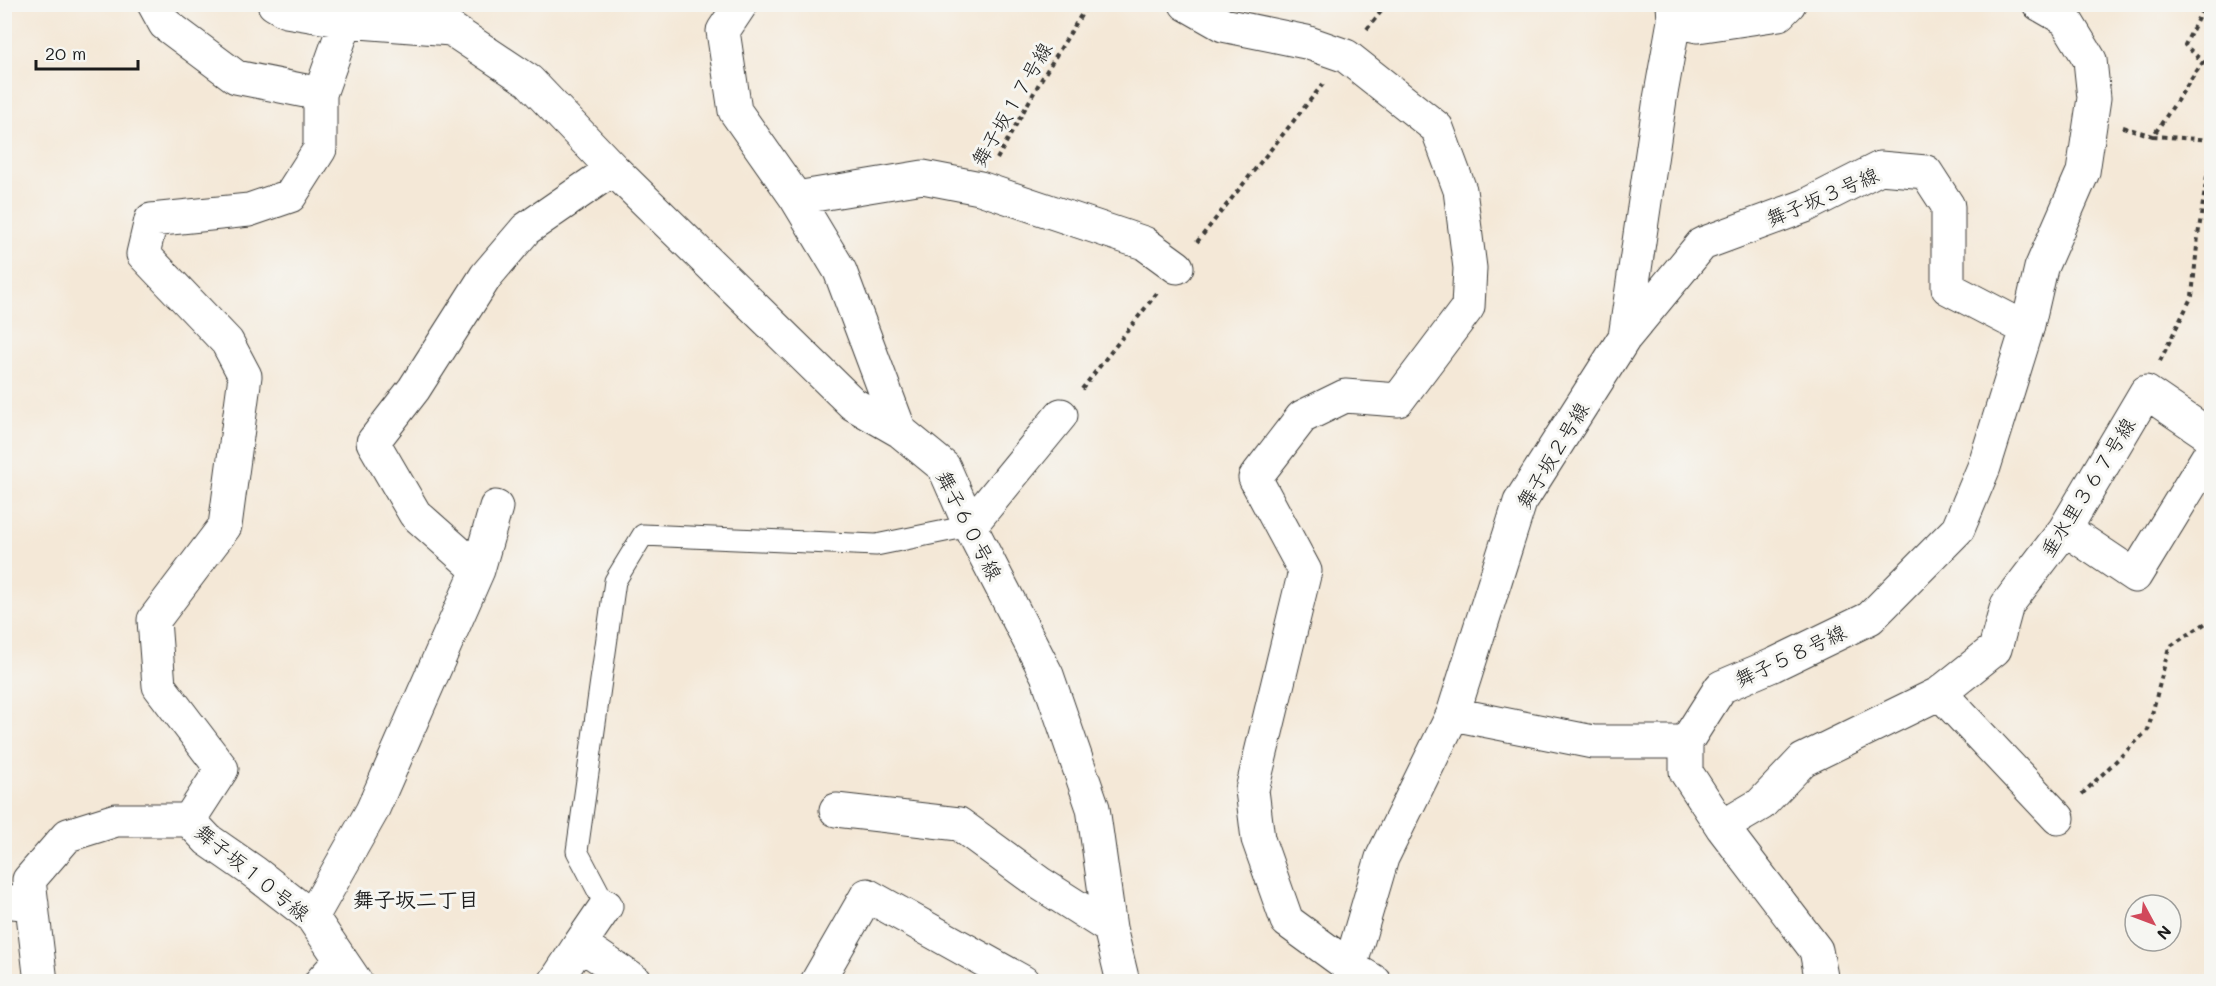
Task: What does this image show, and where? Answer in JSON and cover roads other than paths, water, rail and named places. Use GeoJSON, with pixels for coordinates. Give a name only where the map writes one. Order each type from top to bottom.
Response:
{"type":"FeatureCollection","features":[{"type":"Feature","properties":{"kind":"street"},"geometry":{"type":"LineString","coordinates":[[154,4],[165,24],[236,78],[320,94]]}},
{"type":"Feature","properties":{"kind":"street"},"geometry":{"type":"LineString","coordinates":[[274,4],[286,11],[346,21],[451,29],[529,81],[613,169],[853,404],[900,431]]}},
{"type":"Feature","properties":{"kind":"street","name":"舞子６０号線"},"geometry":{"type":"LineString","coordinates":[[741,4],[723,31],[735,111],[796,198],[840,271],[900,431],[944,468],[970,526],[1047,675],[1093,808],[1110,928],[1123,981]]}},
{"type":"Feature","properties":{"kind":"street"},"geometry":{"type":"LineString","coordinates":[[1186,4],[1223,25],[1306,42],[1346,56],[1437,128],[1460,190],[1470,268],[1468,306],[1398,400],[1345,396],[1302,417],[1255,478],[1305,571],[1252,790],[1258,839],[1287,921],[1362,974]]}},
{"type":"Feature","properties":{"kind":"street"},"geometry":{"type":"LineString","coordinates":[[1674,13],[1698,26],[1779,14],[1789,4]]}},
{"type":"Feature","properties":{"kind":"street"},"geometry":{"type":"LineString","coordinates":[[2027,330],[2041,268],[2083,172],[2094,98],[2090,60],[2065,19],[2039,4]]}},
{"type":"Feature","properties":{"kind":"street","name":"舞子坂２号線"},"geometry":{"type":"LineString","coordinates":[[1362,974],[1382,858],[1453,714],[1520,502],[1625,337],[1674,13]]}},
{"type":"Feature","properties":{"kind":"street"},"geometry":{"type":"LineString","coordinates":[[189,820],[222,769],[159,686],[154,620],[225,526],[245,376],[227,342],[143,254],[151,220],[249,210],[290,196],[320,149],[320,94],[346,21]]}},
{"type":"Feature","properties":{"kind":"street","name":"舞子坂３号線"},"geometry":{"type":"LineString","coordinates":[[1625,337],[1702,244],[1805,206],[1880,168],[1926,172],[1948,206],[1948,288],[2027,330]]}},
{"type":"Feature","properties":{"kind":"street"},"geometry":{"type":"LineString","coordinates":[[478,570],[415,514],[373,442],[414,389],[486,276],[526,230],[613,169]]}},
{"type":"Feature","properties":{"kind":"street"},"geometry":{"type":"LineString","coordinates":[[796,198],[923,177],[980,188],[1144,243],[1178,267]]}},
{"type":"Feature","properties":{"kind":"street","name":"舞子５８号線"},"geometry":{"type":"LineString","coordinates":[[1686,742],[1721,687],[1773,665],[1870,618],[1958,529],[1984,467],[2027,330]]}},
{"type":"Feature","properties":{"kind":"street","name":"垂水里３６７号線"},"geometry":{"type":"LineString","coordinates":[[1722,827],[1761,804],[1803,760],[1940,693],[1995,649],[2007,605],[2065,529],[2146,392],[2211,438]]}},
{"type":"Feature","properties":{"kind":"street"},"geometry":{"type":"LineString","coordinates":[[970,526],[1061,415]]}},
{"type":"Feature","properties":{"kind":"street"},"geometry":{"type":"LineString","coordinates":[[2065,529],[2134,576],[2211,450]]}},
{"type":"Feature","properties":{"kind":"street"},"geometry":{"type":"LineString","coordinates":[[312,917],[372,812],[478,570],[496,507]]}},
{"type":"Feature","properties":{"kind":"street"},"geometry":{"type":"LineString","coordinates":[[1940,693],[2058,818]]}},
{"type":"Feature","properties":{"kind":"street"},"geometry":{"type":"LineString","coordinates":[[1453,714],[1593,742],[1686,742],[1686,772],[1722,827],[1816,950],[1822,981]]}},
{"type":"Feature","properties":{"kind":"street"},"geometry":{"type":"LineString","coordinates":[[836,810],[959,824],[1041,884],[1110,928]]}},
{"type":"Feature","properties":{"kind":"street","name":"舞子坂１０号線"},"geometry":{"type":"LineString","coordinates":[[41,981],[18,902],[29,880],[68,835],[116,820],[189,820],[208,840],[312,917],[339,975]]}},
{"type":"Feature","properties":{"kind":"street"},"geometry":{"type":"LineString","coordinates":[[817,981],[867,895],[1023,981]]}},
{"type":"Feature","properties":{"kind":"street"},"geometry":{"type":"LineString","coordinates":[[555,981],[606,906]]}},
{"type":"Feature","properties":{"kind":"street"},"geometry":{"type":"LineString","coordinates":[[580,944],[636,981]]}},
{"type":"Feature","properties":{"kind":"lane"},"geometry":{"type":"LineString","coordinates":[[606,906],[577,851],[615,581],[643,535],[876,545],[970,526]]}},
{"type":"Feature","properties":{"kind":"district","name":"舞子坂二丁目"},"geometry":{"type":"Point","coordinates":[416,898]}}]}
